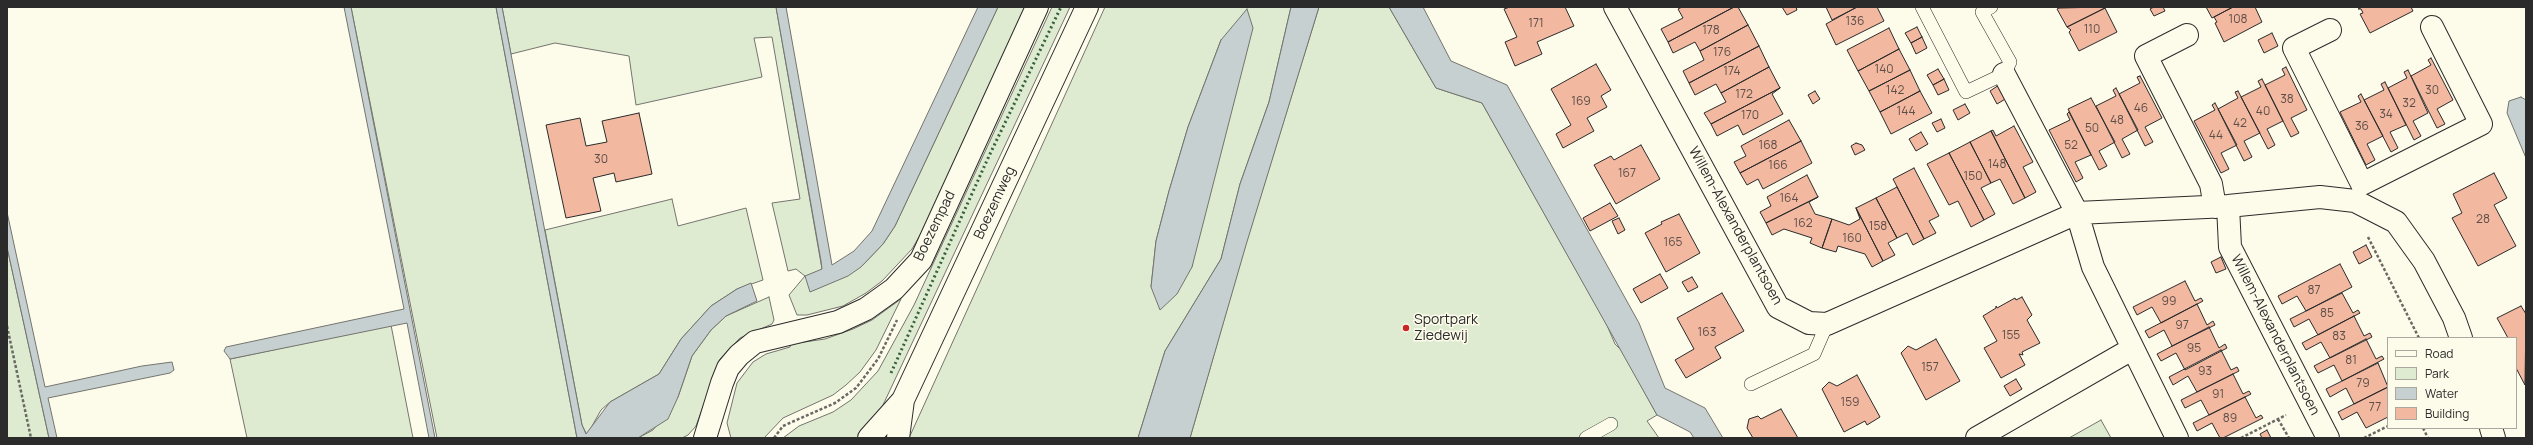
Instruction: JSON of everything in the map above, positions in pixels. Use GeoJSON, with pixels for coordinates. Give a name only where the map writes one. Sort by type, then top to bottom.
{"type":"FeatureCollection","features":[{"type":"Feature","properties":{"kind":"street","name":"Boezempad"},"geometry":{"type":"LineString","coordinates":[[705,438],[728,368],[739,355],[756,342],[838,322],[866,309],[894,289],[921,260],[1037,7]]}},
{"type":"Feature","properties":{"kind":"street","name":"Boezemweg"},"geometry":{"type":"LineString","coordinates":[[869,438],[903,400],[1087,7]]}},
{"type":"Feature","properties":{"kind":"street","name":"Willem-Alexanderplantsoen"},"geometry":{"type":"LineString","coordinates":[[1615,7],[1778,307],[1809,323],[1827,324],[2077,213],[2221,207],[2358,193],[2396,222],[2424,261],[2454,318],[2461,337]]}},
{"type":"Feature","properties":{"kind":"street"},"geometry":{"type":"LineString","coordinates":[[2330,30],[2294,48],[2358,193],[2482,124],[2432,27]]}},
{"type":"Feature","properties":{"kind":"street","name":"Willem-Alexanderplantsoen"},"geometry":{"type":"LineString","coordinates":[[2187,35],[2146,56],[2221,207],[2230,247],[2328,438]]}},
{"type":"Feature","properties":{"kind":"street"},"geometry":{"type":"LineString","coordinates":[[2004,74],[2077,213],[2093,267],[2177,438]]}},
{"type":"Feature","properties":{"kind":"street"},"geometry":{"type":"LineString","coordinates":[[1977,438],[2132,349]]}},
{"type":"Feature","properties":{"kind":"street","name":"Boezemweg"},"geometry":{"type":"LineString","coordinates":[[898,438],[903,400]]}},
{"type":"Feature","properties":{"kind":"lane"},"geometry":{"type":"LineString","coordinates":[[1922,7],[1966,92],[2004,74],[2010,62],[1982,12],[1991,7]]}},
{"type":"Feature","properties":{"kind":"lane"},"geometry":{"type":"LineString","coordinates":[[1751,384],[1814,354],[1827,324]]}},
{"type":"Feature","properties":{"kind":"lane"},"geometry":{"type":"LineString","coordinates":[[1586,438],[1611,424]]}},
{"type":"Feature","properties":{"kind":"path"},"geometry":{"type":"LineString","coordinates":[[2358,193],[2371,243],[2418,337]]}},
{"type":"Feature","properties":{"kind":"path"},"geometry":{"type":"LineString","coordinates":[[774,438],[783,426],[835,402],[856,388],[878,359],[900,314]]}},
{"type":"Feature","properties":{"kind":"path"},"geometry":{"type":"LineString","coordinates":[[7,326],[32,438]]}},
{"type":"Feature","properties":{"kind":"path"},"geometry":{"type":"LineString","coordinates":[[2241,438],[2309,402]]}},
{"type":"Feature","properties":{"kind":"path"},"geometry":{"type":"LineString","coordinates":[[2278,419],[2288,438]]}},
{"type":"Feature","properties":{"kind":"path"},"geometry":{"type":"LineString","coordinates":[[2364,438],[2387,426]]}},
{"type":"Feature","properties":{"kind":"path"},"geometry":{"type":"LineString","coordinates":[[2424,429],[2428,438]]}},
{"type":"Feature","properties":{"kind":"green space"},"geometry":{"type":"Polygon","coordinates":[[[351,7],[496,7],[577,438],[437,438],[351,7]]]}},
{"type":"Feature","properties":{"kind":"green space"},"geometry":{"type":"Polygon","coordinates":[[[502,7],[776,7],[822,269],[861,267],[883,244],[895,226],[998,7],[1027,7],[925,227],[912,249],[882,281],[866,293],[843,306],[807,315],[797,315],[789,295],[805,276],[796,269],[788,271],[772,203],[800,199],[772,37],[754,38],[762,77],[636,105],[629,56],[555,43],[511,54],[502,7]]]}},
{"type":"Feature","properties":{"kind":"green space"},"geometry":{"type":"Polygon","coordinates":[[[1052,7],[1070,7],[883,405],[862,438],[783,438],[799,426],[833,412],[851,400],[878,371],[914,305],[1052,7]]]}},
{"type":"Feature","properties":{"kind":"green space"},"geometry":{"type":"Polygon","coordinates":[[[1105,7],[1291,7],[1269,102],[1240,184],[1221,259],[1165,351],[1138,438],[909,438],[1105,7]],[[1221,40],[1188,127],[1169,191],[1156,241],[1151,287],[1192,267],[1221,40]]]}},
{"type":"Feature","properties":{"kind":"green space","name":"Sportpark Ziedewij"},"geometry":{"type":"Polygon","coordinates":[[[1319,7],[1389,7],[1436,88],[1482,103],[1606,323],[1615,344],[1622,351],[1657,415],[1647,421],[1659,438],[1190,438],[1246,243],[1319,7]]]}},
{"type":"Feature","properties":{"kind":"green space"},"geometry":{"type":"Polygon","coordinates":[[[672,199],[678,226],[746,208],[763,280],[737,289],[711,306],[681,339],[659,374],[610,402],[601,410],[587,435],[582,425],[545,230],[672,199]]]}},
{"type":"Feature","properties":{"kind":"green space"},"geometry":{"type":"Polygon","coordinates":[[[7,247],[49,438],[7,438],[7,247]]]}},
{"type":"Feature","properties":{"kind":"green space"},"geometry":{"type":"Polygon","coordinates":[[[769,297],[774,320],[772,324],[740,338],[720,359],[696,426],[688,435],[682,438],[638,438],[653,430],[678,397],[692,356],[711,330],[726,316],[769,297]]]}},
{"type":"Feature","properties":{"kind":"green space"},"geometry":{"type":"Polygon","coordinates":[[[901,299],[876,350],[860,372],[846,385],[833,395],[783,418],[764,438],[731,438],[727,423],[737,383],[753,362],[766,354],[790,347],[791,344],[825,339],[853,329],[872,320],[901,299]]]}},
{"type":"Feature","properties":{"kind":"green space"},"geometry":{"type":"Polygon","coordinates":[[[391,325],[413,438],[247,438],[230,359],[391,325]]]}},
{"type":"Feature","properties":{"kind":"green space"},"geometry":{"type":"Polygon","coordinates":[[[2101,420],[2111,438],[2069,438],[2101,420]]]}},
{"type":"Feature","properties":{"kind":"water"},"geometry":{"type":"Polygon","coordinates":[[[344,7],[351,7],[435,438],[429,438],[407,323],[230,359],[224,351],[226,347],[404,309],[344,7]]]}},
{"type":"Feature","properties":{"kind":"water"},"geometry":{"type":"Polygon","coordinates":[[[496,7],[502,7],[582,425],[586,434],[610,402],[659,374],[681,339],[711,306],[737,289],[751,283],[757,301],[726,316],[711,330],[692,356],[678,397],[668,419],[638,438],[577,438],[496,7]]]}},
{"type":"Feature","properties":{"kind":"water"},"geometry":{"type":"Polygon","coordinates":[[[776,7],[786,7],[832,265],[854,251],[872,231],[978,7],[998,7],[895,226],[883,244],[861,267],[848,276],[810,292],[805,276],[822,269],[776,7]]]}},
{"type":"Feature","properties":{"kind":"water"},"geometry":{"type":"Polygon","coordinates":[[[1291,7],[1319,7],[1246,245],[1190,438],[1138,438],[1165,351],[1221,259],[1240,184],[1269,102],[1291,7]]]}},
{"type":"Feature","properties":{"kind":"water"},"geometry":{"type":"Polygon","coordinates":[[[1389,7],[1423,7],[1451,61],[1507,85],[1639,323],[1665,388],[1705,408],[1723,438],[1694,438],[1690,432],[1657,415],[1482,103],[1436,88],[1389,7]]]}},
{"type":"Feature","properties":{"kind":"water"},"geometry":{"type":"Polygon","coordinates":[[[1247,9],[1253,28],[1192,267],[1177,294],[1160,310],[1151,287],[1156,241],[1169,191],[1188,127],[1221,40],[1247,9]]]}},
{"type":"Feature","properties":{"kind":"water"},"geometry":{"type":"Polygon","coordinates":[[[2521,97],[2526,100],[2526,158],[2507,113],[2509,101],[2521,97]]]}},
{"type":"Feature","properties":{"kind":"water"},"geometry":{"type":"Polygon","coordinates":[[[7,212],[45,387],[142,366],[172,362],[174,370],[170,373],[48,398],[57,438],[49,438],[7,247],[7,212]]]}},
{"type":"Feature","properties":{"kind":"building"},"geometry":{"type":"Polygon","coordinates":[[[1510,7],[1565,7],[1574,26],[1537,42],[1542,54],[1515,66],[1505,42],[1517,37],[1504,9],[1510,7]]]}},
{"type":"Feature","properties":{"kind":"building"},"geometry":{"type":"Polygon","coordinates":[[[1682,7],[1734,7],[1668,42],[1661,29],[1683,18],[1678,9],[1682,7]]]}},
{"type":"Feature","properties":{"kind":"building"},"geometry":{"type":"Polygon","coordinates":[[[1734,7],[1738,7],[1748,25],[1700,51],[1695,42],[1673,53],[1668,42],[1734,7]]]}},
{"type":"Feature","properties":{"kind":"building"},"geometry":{"type":"Polygon","coordinates":[[[1782,7],[1796,7],[1797,10],[1787,15],[1782,7]]]}},
{"type":"Feature","properties":{"kind":"building"},"geometry":{"type":"Polygon","coordinates":[[[1826,7],[1857,7],[1832,20],[1826,7]]]}},
{"type":"Feature","properties":{"kind":"building"},"geometry":{"type":"Polygon","coordinates":[[[1857,7],[1877,7],[1884,21],[1836,45],[1826,24],[1857,7]]]}},
{"type":"Feature","properties":{"kind":"building"},"geometry":{"type":"Polygon","coordinates":[[[2154,7],[2163,7],[2165,11],[2154,16],[2150,9],[2154,7]]]}},
{"type":"Feature","properties":{"kind":"building"},"geometry":{"type":"Polygon","coordinates":[[[2206,7],[2233,7],[2212,18],[2206,7]]]}},
{"type":"Feature","properties":{"kind":"building"},"geometry":{"type":"Polygon","coordinates":[[[2233,7],[2255,7],[2262,22],[2224,42],[2215,23],[2217,22],[2214,17],[2233,7]]]}},
{"type":"Feature","properties":{"kind":"building"},"geometry":{"type":"Polygon","coordinates":[[[2362,7],[2411,7],[2413,11],[2370,33],[2360,14],[2363,13],[2361,9],[2358,9],[2362,7]]]}},
{"type":"Feature","properties":{"kind":"building"},"geometry":{"type":"Polygon","coordinates":[[[2105,8],[2067,27],[2057,9],[2105,8]]]}},
{"type":"Feature","properties":{"kind":"building"},"geometry":{"type":"Polygon","coordinates":[[[2105,8],[2117,32],[2079,51],[2069,32],[2071,30],[2067,27],[2105,8]]]}},
{"type":"Feature","properties":{"kind":"building"},"geometry":{"type":"Polygon","coordinates":[[[1748,25],[1759,46],[1689,83],[1683,71],[1704,60],[1700,51],[1748,25]]]}},
{"type":"Feature","properties":{"kind":"building"},"geometry":{"type":"Polygon","coordinates":[[[1917,27],[1922,37],[1911,43],[1905,33],[1917,27]]]}},
{"type":"Feature","properties":{"kind":"building"},"geometry":{"type":"Polygon","coordinates":[[[1889,28],[1899,49],[1858,71],[1847,50],[1889,28]]]}},
{"type":"Feature","properties":{"kind":"building"},"geometry":{"type":"Polygon","coordinates":[[[2272,33],[2278,46],[2264,53],[2258,40],[2272,33]]]}},
{"type":"Feature","properties":{"kind":"building"},"geometry":{"type":"Polygon","coordinates":[[[1922,37],[1927,48],[1916,54],[1911,43],[1922,37]]]}},
{"type":"Feature","properties":{"kind":"building"},"geometry":{"type":"Polygon","coordinates":[[[1759,46],[1769,67],[1721,93],[1716,84],[1695,95],[1689,83],[1759,46]]]}},
{"type":"Feature","properties":{"kind":"building"},"geometry":{"type":"Polygon","coordinates":[[[1899,49],[1910,70],[1869,91],[1858,71],[1899,49]]]}},
{"type":"Feature","properties":{"kind":"building"},"geometry":{"type":"Polygon","coordinates":[[[2431,58],[2453,100],[2437,109],[2445,124],[2437,128],[2411,76],[2431,65],[2428,60],[2431,58]]]}},
{"type":"Feature","properties":{"kind":"building"},"geometry":{"type":"Polygon","coordinates":[[[1596,64],[1611,90],[1601,96],[1607,107],[1587,118],[1594,131],[1563,148],[1556,134],[1571,125],[1551,89],[1596,64]]]}},
{"type":"Feature","properties":{"kind":"building"},"geometry":{"type":"Polygon","coordinates":[[[1769,67],[1780,88],[1711,124],[1704,113],[1726,102],[1721,93],[1769,67]]]}},
{"type":"Feature","properties":{"kind":"building"},"geometry":{"type":"Polygon","coordinates":[[[2286,67],[2307,110],[2291,118],[2299,133],[2291,137],[2265,85],[2285,75],[2282,69],[2286,67]]]}},
{"type":"Feature","properties":{"kind":"building"},"geometry":{"type":"Polygon","coordinates":[[[1938,69],[1944,79],[1933,85],[1927,75],[1938,69]]]}},
{"type":"Feature","properties":{"kind":"building"},"geometry":{"type":"Polygon","coordinates":[[[1910,70],[1920,91],[1880,112],[1869,91],[1910,70]]]}},
{"type":"Feature","properties":{"kind":"building"},"geometry":{"type":"Polygon","coordinates":[[[2408,70],[2428,113],[2413,121],[2421,136],[2414,140],[2388,88],[2407,78],[2404,72],[2408,70]]]}},
{"type":"Feature","properties":{"kind":"building"},"geometry":{"type":"Polygon","coordinates":[[[2140,76],[2162,118],[2145,127],[2153,142],[2145,146],[2119,94],[2140,83],[2137,77],[2140,76]]]}},
{"type":"Feature","properties":{"kind":"building"},"geometry":{"type":"Polygon","coordinates":[[[1944,79],[1949,90],[1938,95],[1933,85],[1944,79]]]}},
{"type":"Feature","properties":{"kind":"building"},"geometry":{"type":"Polygon","coordinates":[[[2262,79],[2283,121],[2267,129],[2275,145],[2268,149],[2241,97],[2261,87],[2258,81],[2262,79]]]}},
{"type":"Feature","properties":{"kind":"building"},"geometry":{"type":"Polygon","coordinates":[[[2385,82],[2406,125],[2390,132],[2398,148],[2391,152],[2364,100],[2384,90],[2381,84],[2385,82]]]}},
{"type":"Feature","properties":{"kind":"building"},"geometry":{"type":"Polygon","coordinates":[[[1999,85],[2007,98],[1997,104],[1990,91],[1999,85]]]}},
{"type":"Feature","properties":{"kind":"building"},"geometry":{"type":"Polygon","coordinates":[[[1780,88],[1772,94],[1783,114],[1743,135],[1738,125],[1717,136],[1711,124],[1780,88]]]}},
{"type":"Feature","properties":{"kind":"building"},"geometry":{"type":"Polygon","coordinates":[[[2116,88],[2138,130],[2122,139],[2130,154],[2122,158],[2096,106],[2116,96],[2113,90],[2116,88]]]}},
{"type":"Feature","properties":{"kind":"building"},"geometry":{"type":"Polygon","coordinates":[[[1815,91],[1820,99],[1813,104],[1808,95],[1815,91]]]}},
{"type":"Feature","properties":{"kind":"building"},"geometry":{"type":"Polygon","coordinates":[[[1920,91],[1932,113],[1891,134],[1880,112],[1920,91]]]}},
{"type":"Feature","properties":{"kind":"building"},"geometry":{"type":"Polygon","coordinates":[[[2238,91],[2260,133],[2244,141],[2252,157],[2244,161],[2218,109],[2238,98],[2235,92],[2238,91]]]}},
{"type":"Feature","properties":{"kind":"building"},"geometry":{"type":"Polygon","coordinates":[[[2361,94],[2383,136],[2367,144],[2375,160],[2366,165],[2340,112],[2361,102],[2358,96],[2361,94]]]}},
{"type":"Feature","properties":{"kind":"building"},"geometry":{"type":"Polygon","coordinates":[[[2091,98],[2115,142],[2099,151],[2107,166],[2099,170],[2068,109],[2091,98]]]}},
{"type":"Feature","properties":{"kind":"building"},"geometry":{"type":"Polygon","coordinates":[[[2215,103],[2237,145],[2221,153],[2229,169],[2221,173],[2194,121],[2215,110],[2212,105],[2215,103]]]}},
{"type":"Feature","properties":{"kind":"building"},"geometry":{"type":"Polygon","coordinates":[[[1965,104],[1970,113],[1958,120],[1953,110],[1965,104]]]}},
{"type":"Feature","properties":{"kind":"building"},"geometry":{"type":"Polygon","coordinates":[[[2069,112],[2091,155],[2075,162],[2083,178],[2076,182],[2049,130],[2070,120],[2067,114],[2069,112]]]}},
{"type":"Feature","properties":{"kind":"building"},"geometry":{"type":"Polygon","coordinates":[[[639,113],[652,174],[616,182],[614,173],[593,178],[601,211],[566,218],[546,125],[580,118],[586,146],[607,142],[602,121],[639,113]]]}},
{"type":"Feature","properties":{"kind":"building"},"geometry":{"type":"Polygon","coordinates":[[[1941,119],[1945,128],[1937,132],[1932,123],[1941,119]]]}},
{"type":"Feature","properties":{"kind":"building"},"geometry":{"type":"Polygon","coordinates":[[[1789,120],[1801,141],[1740,173],[1734,162],[1746,156],[1741,146],[1789,120]]]}},
{"type":"Feature","properties":{"kind":"building"},"geometry":{"type":"Polygon","coordinates":[[[2014,126],[2033,162],[2023,167],[2036,192],[2025,198],[1991,131],[1993,130],[1996,136],[2014,126]]]}},
{"type":"Feature","properties":{"kind":"building"},"geometry":{"type":"Polygon","coordinates":[[[1991,131],[2025,198],[2013,204],[2000,179],[1991,183],[1970,142],[1991,131]]]}},
{"type":"Feature","properties":{"kind":"building"},"geometry":{"type":"Polygon","coordinates":[[[1921,132],[1928,144],[1916,151],[1909,139],[1921,132]]]}},
{"type":"Feature","properties":{"kind":"building"},"geometry":{"type":"Polygon","coordinates":[[[1801,141],[1812,163],[1763,189],[1758,179],[1747,185],[1740,173],[1801,141]]]}},
{"type":"Feature","properties":{"kind":"building"},"geometry":{"type":"Polygon","coordinates":[[[1970,142],[1991,183],[1981,188],[1995,214],[1984,220],[1949,153],[1970,142]]]}},
{"type":"Feature","properties":{"kind":"building"},"geometry":{"type":"Polygon","coordinates":[[[1856,143],[1862,145],[1865,150],[1855,155],[1851,146],[1856,143]]]}},
{"type":"Feature","properties":{"kind":"building"},"geometry":{"type":"Polygon","coordinates":[[[1641,145],[1660,179],[1616,204],[1594,165],[1611,156],[1614,160],[1641,145]]]}},
{"type":"Feature","properties":{"kind":"building"},"geometry":{"type":"Polygon","coordinates":[[[1949,153],[1984,220],[1971,227],[1958,201],[1949,205],[1927,164],[1949,153]]]}},
{"type":"Feature","properties":{"kind":"building"},"geometry":{"type":"Polygon","coordinates":[[[1914,168],[1939,216],[1929,221],[1936,233],[1924,239],[1893,179],[1914,168]]]}},
{"type":"Feature","properties":{"kind":"building"},"geometry":{"type":"Polygon","coordinates":[[[2494,173],[2507,198],[2494,205],[2516,246],[2478,266],[2452,218],[2462,213],[2453,194],[2494,173]]]}},
{"type":"Feature","properties":{"kind":"building"},"geometry":{"type":"Polygon","coordinates":[[[1807,175],[1818,197],[1766,223],[1760,212],[1771,206],[1767,197],[1807,175]]]}},
{"type":"Feature","properties":{"kind":"building"},"geometry":{"type":"Polygon","coordinates":[[[1897,187],[1924,239],[1913,245],[1907,233],[1897,238],[1876,198],[1897,187]]]}},
{"type":"Feature","properties":{"kind":"building"},"geometry":{"type":"Polygon","coordinates":[[[1818,197],[1809,202],[1815,214],[1832,219],[1822,248],[1810,243],[1812,238],[1784,229],[1772,235],[1766,223],[1818,197]]]}},
{"type":"Feature","properties":{"kind":"building"},"geometry":{"type":"Polygon","coordinates":[[[1876,198],[1897,238],[1888,243],[1895,255],[1883,261],[1856,208],[1876,198]]]}},
{"type":"Feature","properties":{"kind":"building"},"geometry":{"type":"Polygon","coordinates":[[[1610,203],[1618,216],[1590,231],[1583,218],[1610,203]]]}},
{"type":"Feature","properties":{"kind":"building"},"geometry":{"type":"Polygon","coordinates":[[[1856,208],[1883,261],[1872,267],[1865,254],[1838,246],[1836,252],[1822,248],[1832,219],[1849,225],[1860,219],[1856,208]]]}},
{"type":"Feature","properties":{"kind":"building"},"geometry":{"type":"Polygon","coordinates":[[[1679,214],[1700,253],[1666,272],[1645,233],[1662,224],[1661,222],[1679,214]]]}},
{"type":"Feature","properties":{"kind":"building"},"geometry":{"type":"Polygon","coordinates":[[[1619,218],[1625,230],[1618,234],[1612,221],[1619,218]]]}},
{"type":"Feature","properties":{"kind":"building"},"geometry":{"type":"Polygon","coordinates":[[[2366,245],[2372,257],[2359,264],[2353,252],[2366,245]]]}},
{"type":"Feature","properties":{"kind":"building"},"geometry":{"type":"Polygon","coordinates":[[[2221,257],[2226,269],[2216,273],[2211,262],[2221,257]]]}},
{"type":"Feature","properties":{"kind":"building"},"geometry":{"type":"Polygon","coordinates":[[[2340,264],[2352,287],[2306,311],[2297,296],[2282,304],[2278,296],[2340,264]]]}},
{"type":"Feature","properties":{"kind":"building"},"geometry":{"type":"Polygon","coordinates":[[[1660,274],[1668,288],[1641,303],[1633,289],[1660,274]]]}},
{"type":"Feature","properties":{"kind":"building"},"geometry":{"type":"Polygon","coordinates":[[[1692,277],[1698,287],[1688,292],[1682,282],[1692,277]]]}},
{"type":"Feature","properties":{"kind":"building"},"geometry":{"type":"Polygon","coordinates":[[[2185,281],[2195,301],[2201,298],[2203,301],[2161,323],[2152,307],[2137,315],[2133,307],[2185,281]]]}},
{"type":"Feature","properties":{"kind":"building"},"geometry":{"type":"Polygon","coordinates":[[[1722,293],[1744,331],[1715,347],[1721,358],[1686,378],[1675,360],[1694,349],[1677,318],[1722,293]]]}},
{"type":"Feature","properties":{"kind":"building"},"geometry":{"type":"Polygon","coordinates":[[[2342,293],[2353,313],[2358,310],[2360,313],[2318,335],[2309,319],[2294,327],[2290,319],[2342,293]]]}},
{"type":"Feature","properties":{"kind":"building"},"geometry":{"type":"Polygon","coordinates":[[[2022,297],[2032,315],[2027,320],[2040,343],[2022,352],[2023,355],[2019,354],[2025,365],[2001,378],[1984,348],[1997,341],[1983,316],[1996,308],[1996,306],[1997,308],[2015,298],[2016,300],[2022,297]]]}},
{"type":"Feature","properties":{"kind":"building"},"geometry":{"type":"Polygon","coordinates":[[[2197,304],[2207,325],[2213,321],[2215,325],[2172,346],[2164,330],[2149,338],[2145,331],[2197,304]]]}},
{"type":"Feature","properties":{"kind":"building"},"geometry":{"type":"Polygon","coordinates":[[[2521,306],[2526,314],[2525,385],[2517,370],[2517,337],[2507,337],[2497,318],[2521,306]]]}},
{"type":"Feature","properties":{"kind":"building"},"geometry":{"type":"Polygon","coordinates":[[[2354,316],[2364,336],[2370,333],[2372,337],[2330,358],[2321,342],[2306,350],[2302,343],[2354,316]]]}},
{"type":"Feature","properties":{"kind":"building"},"geometry":{"type":"Polygon","coordinates":[[[2209,327],[2219,348],[2225,344],[2227,348],[2185,370],[2176,353],[2161,361],[2157,354],[2209,327]]]}},
{"type":"Feature","properties":{"kind":"building"},"geometry":{"type":"Polygon","coordinates":[[[1936,339],[1960,381],[1926,400],[1901,353],[1908,346],[1916,350],[1936,339]]]}},
{"type":"Feature","properties":{"kind":"building"},"geometry":{"type":"Polygon","coordinates":[[[2366,339],[2376,359],[2382,356],[2384,359],[2342,381],[2334,365],[2318,373],[2314,366],[2366,339]]]}},
{"type":"Feature","properties":{"kind":"building"},"geometry":{"type":"Polygon","coordinates":[[[2221,350],[2231,370],[2237,367],[2239,371],[2197,392],[2188,376],[2173,385],[2169,377],[2221,350]]]}},
{"type":"Feature","properties":{"kind":"building"},"geometry":{"type":"Polygon","coordinates":[[[2378,363],[2387,385],[2387,388],[2354,404],[2346,388],[2330,397],[2326,389],[2378,363]]]}},
{"type":"Feature","properties":{"kind":"building"},"geometry":{"type":"Polygon","coordinates":[[[2233,374],[2243,394],[2249,391],[2251,394],[2209,415],[2201,400],[2185,408],[2181,400],[2233,374]]]}},
{"type":"Feature","properties":{"kind":"building"},"geometry":{"type":"Polygon","coordinates":[[[1857,375],[1880,417],[1867,425],[1865,421],[1844,432],[1822,389],[1829,382],[1837,386],[1857,375]]]}},
{"type":"Feature","properties":{"kind":"building"},"geometry":{"type":"Polygon","coordinates":[[[2016,379],[2022,389],[2010,396],[2004,386],[2016,379]]]}},
{"type":"Feature","properties":{"kind":"building"},"geometry":{"type":"Polygon","coordinates":[[[2387,388],[2387,418],[2366,428],[2357,412],[2342,420],[2338,412],[2387,388]]]}},
{"type":"Feature","properties":{"kind":"building"},"geometry":{"type":"Polygon","coordinates":[[[2245,397],[2256,418],[2261,415],[2263,418],[2223,438],[2220,438],[2212,423],[2197,431],[2193,423],[2245,397]]]}},
{"type":"Feature","properties":{"kind":"building"},"geometry":{"type":"Polygon","coordinates":[[[1781,409],[1798,438],[1753,438],[1747,428],[1749,419],[1758,416],[1761,419],[1781,409]]]}},
{"type":"Feature","properties":{"kind":"building"},"geometry":{"type":"Polygon","coordinates":[[[2267,430],[2271,438],[2262,438],[2260,434],[2267,430]]]}},
{"type":"Feature","properties":{"kind":"hedge"},"geometry":{"type":"LineString","coordinates":[[891,373],[989,156],[1061,7]]}},
{"type":"Feature","properties":{"kind":"place","name":"Sportpark Ziedewij"},"geometry":{"type":"Point","coordinates":[1406,328]}}]}
